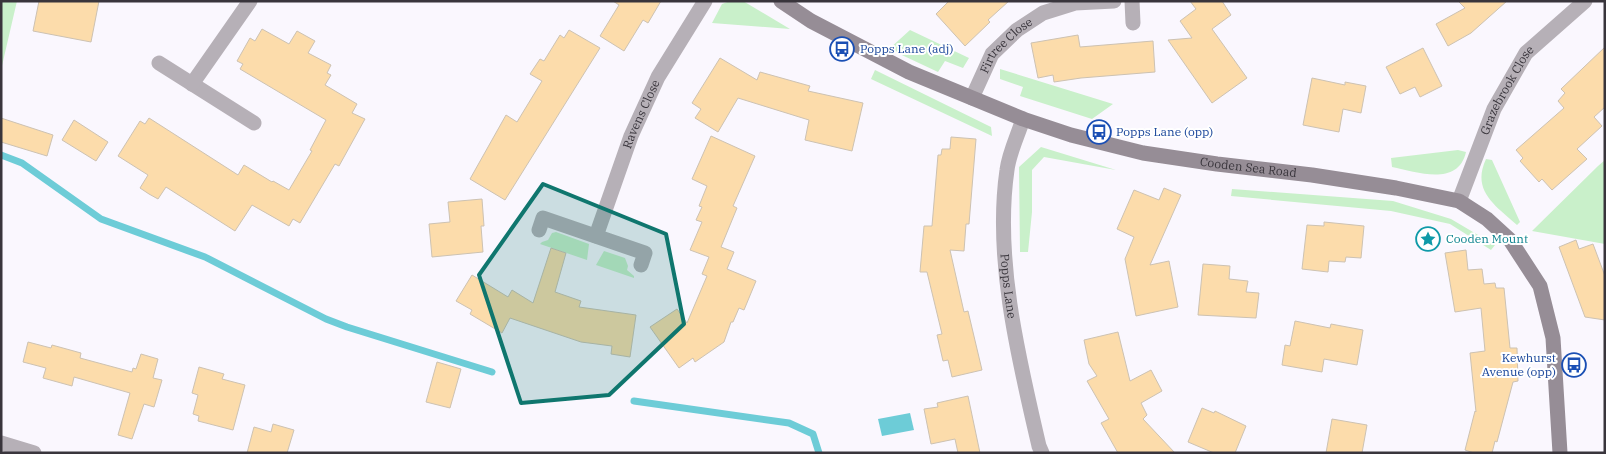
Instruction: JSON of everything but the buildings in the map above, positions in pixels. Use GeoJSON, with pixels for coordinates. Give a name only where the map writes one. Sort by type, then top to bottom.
{"type":"FeatureCollection","features":[{"type":"Feature","properties":{"kind":"main road","name":"Cooden Sea Road"},"geometry":{"type":"LineString","coordinates":[[781,1],[811,21],[909,72],[1023,119],[1072,135],[1143,153],[1331,178],[1459,200],[1487,219],[1510,240],[1540,286],[1553,338],[1560,453]]}},
{"type":"Feature","properties":{"kind":"street"},"geometry":{"type":"LineString","coordinates":[[192,84],[250,1]]}},
{"type":"Feature","properties":{"kind":"street","name":"Ravens Close"},"geometry":{"type":"LineString","coordinates":[[596,236],[631,136],[658,77],[705,1]]}},
{"type":"Feature","properties":{"kind":"street","name":"Firtree Close"},"geometry":{"type":"LineString","coordinates":[[972,98],[992,54],[1017,30],[1043,13],[1075,3],[1114,1]]}},
{"type":"Feature","properties":{"kind":"street"},"geometry":{"type":"LineString","coordinates":[[1132,1],[1133,23]]}},
{"type":"Feature","properties":{"kind":"street","name":"Grazebrook Close"},"geometry":{"type":"LineString","coordinates":[[1459,200],[1494,109],[1526,53],[1585,1]]}},
{"type":"Feature","properties":{"kind":"street"},"geometry":{"type":"LineString","coordinates":[[159,63],[254,123]]}},
{"type":"Feature","properties":{"kind":"street","name":"Popps Lane"},"geometry":{"type":"LineString","coordinates":[[1023,119],[1007,169],[1003,228],[1009,304],[1024,383],[1042,453]]}},
{"type":"Feature","properties":{"kind":"street"},"geometry":{"type":"LineString","coordinates":[[538,230],[542,218],[645,253],[641,264]]}},
{"type":"Feature","properties":{"kind":"street"},"geometry":{"type":"LineString","coordinates":[[1,443],[34,453]]}},
{"type":"Feature","properties":{"kind":"highlighted area"},"geometry":{"type":"Polygon","coordinates":[[[543,184],[666,234],[684,324],[609,395],[521,403],[479,275],[543,184]]]}},
{"type":"Feature","properties":{"kind":"green space"},"geometry":{"type":"Polygon","coordinates":[[[1,1],[17,1],[1,70],[1,1]]]}},
{"type":"Feature","properties":{"kind":"green space"},"geometry":{"type":"Polygon","coordinates":[[[730,1],[743,1],[790,29],[712,23],[722,4],[730,1]]]}},
{"type":"Feature","properties":{"kind":"green space"},"geometry":{"type":"Polygon","coordinates":[[[910,30],[969,58],[963,68],[945,61],[938,72],[889,49],[910,30]]]}},
{"type":"Feature","properties":{"kind":"green space"},"geometry":{"type":"Polygon","coordinates":[[[1000,69],[1113,104],[1092,119],[1020,96],[1023,87],[1000,79],[1000,69]]]}},
{"type":"Feature","properties":{"kind":"green space"},"geometry":{"type":"Polygon","coordinates":[[[875,70],[991,127],[992,136],[871,79],[875,70]]]}},
{"type":"Feature","properties":{"kind":"green space"},"geometry":{"type":"Polygon","coordinates":[[[1041,147],[1116,170],[1044,157],[1032,170],[1032,212],[1028,252],[1020,252],[1019,167],[1041,147]]]}},
{"type":"Feature","properties":{"kind":"green space"},"geometry":{"type":"Polygon","coordinates":[[[1458,150],[1466,152],[1462,163],[1455,170],[1446,173],[1424,174],[1392,167],[1391,158],[1458,150]]]}},
{"type":"Feature","properties":{"kind":"green space"},"geometry":{"type":"Polygon","coordinates":[[[1486,159],[1492,160],[1520,222],[1517,225],[1494,204],[1484,189],[1482,170],[1486,159]]]}},
{"type":"Feature","properties":{"kind":"green space"},"geometry":{"type":"Polygon","coordinates":[[[1605,160],[1605,244],[1532,231],[1598,166],[1605,160]]]}},
{"type":"Feature","properties":{"kind":"green space"},"geometry":{"type":"Polygon","coordinates":[[[1232,189],[1393,201],[1451,219],[1495,245],[1491,250],[1450,224],[1391,211],[1231,196],[1232,189]]]}},
{"type":"Feature","properties":{"kind":"green space"},"geometry":{"type":"Polygon","coordinates":[[[556,232],[589,244],[587,260],[540,244],[548,240],[552,233],[556,232]]]}},
{"type":"Feature","properties":{"kind":"green space"},"geometry":{"type":"Polygon","coordinates":[[[604,251],[625,258],[628,266],[627,270],[634,278],[596,265],[604,251]]]}},
{"type":"Feature","properties":{"kind":"water"},"geometry":{"type":"Polygon","coordinates":[[[910,413],[914,430],[882,436],[878,419],[910,413]]]}},
{"type":"Feature","properties":{"kind":"waterway"},"geometry":{"type":"LineString","coordinates":[[1,155],[22,163],[101,219],[205,257],[326,319],[492,372]]}},
{"type":"Feature","properties":{"kind":"waterway"},"geometry":{"type":"LineString","coordinates":[[634,401],[789,423],[813,434],[819,453]]}},
{"type":"Feature","properties":{"kind":"place","name":"Popps Lane (adj)"},"geometry":{"type":"Point","coordinates":[842,49]}},
{"type":"Feature","properties":{"kind":"place","name":"Popps Lane (opp)"},"geometry":{"type":"Point","coordinates":[1099,132]}},
{"type":"Feature","properties":{"kind":"place","name":"Cooden Mount"},"geometry":{"type":"Point","coordinates":[1428,239]}},
{"type":"Feature","properties":{"kind":"place","name":"Kewhurst Avenue (opp)"},"geometry":{"type":"Point","coordinates":[1574,365]}}]}
